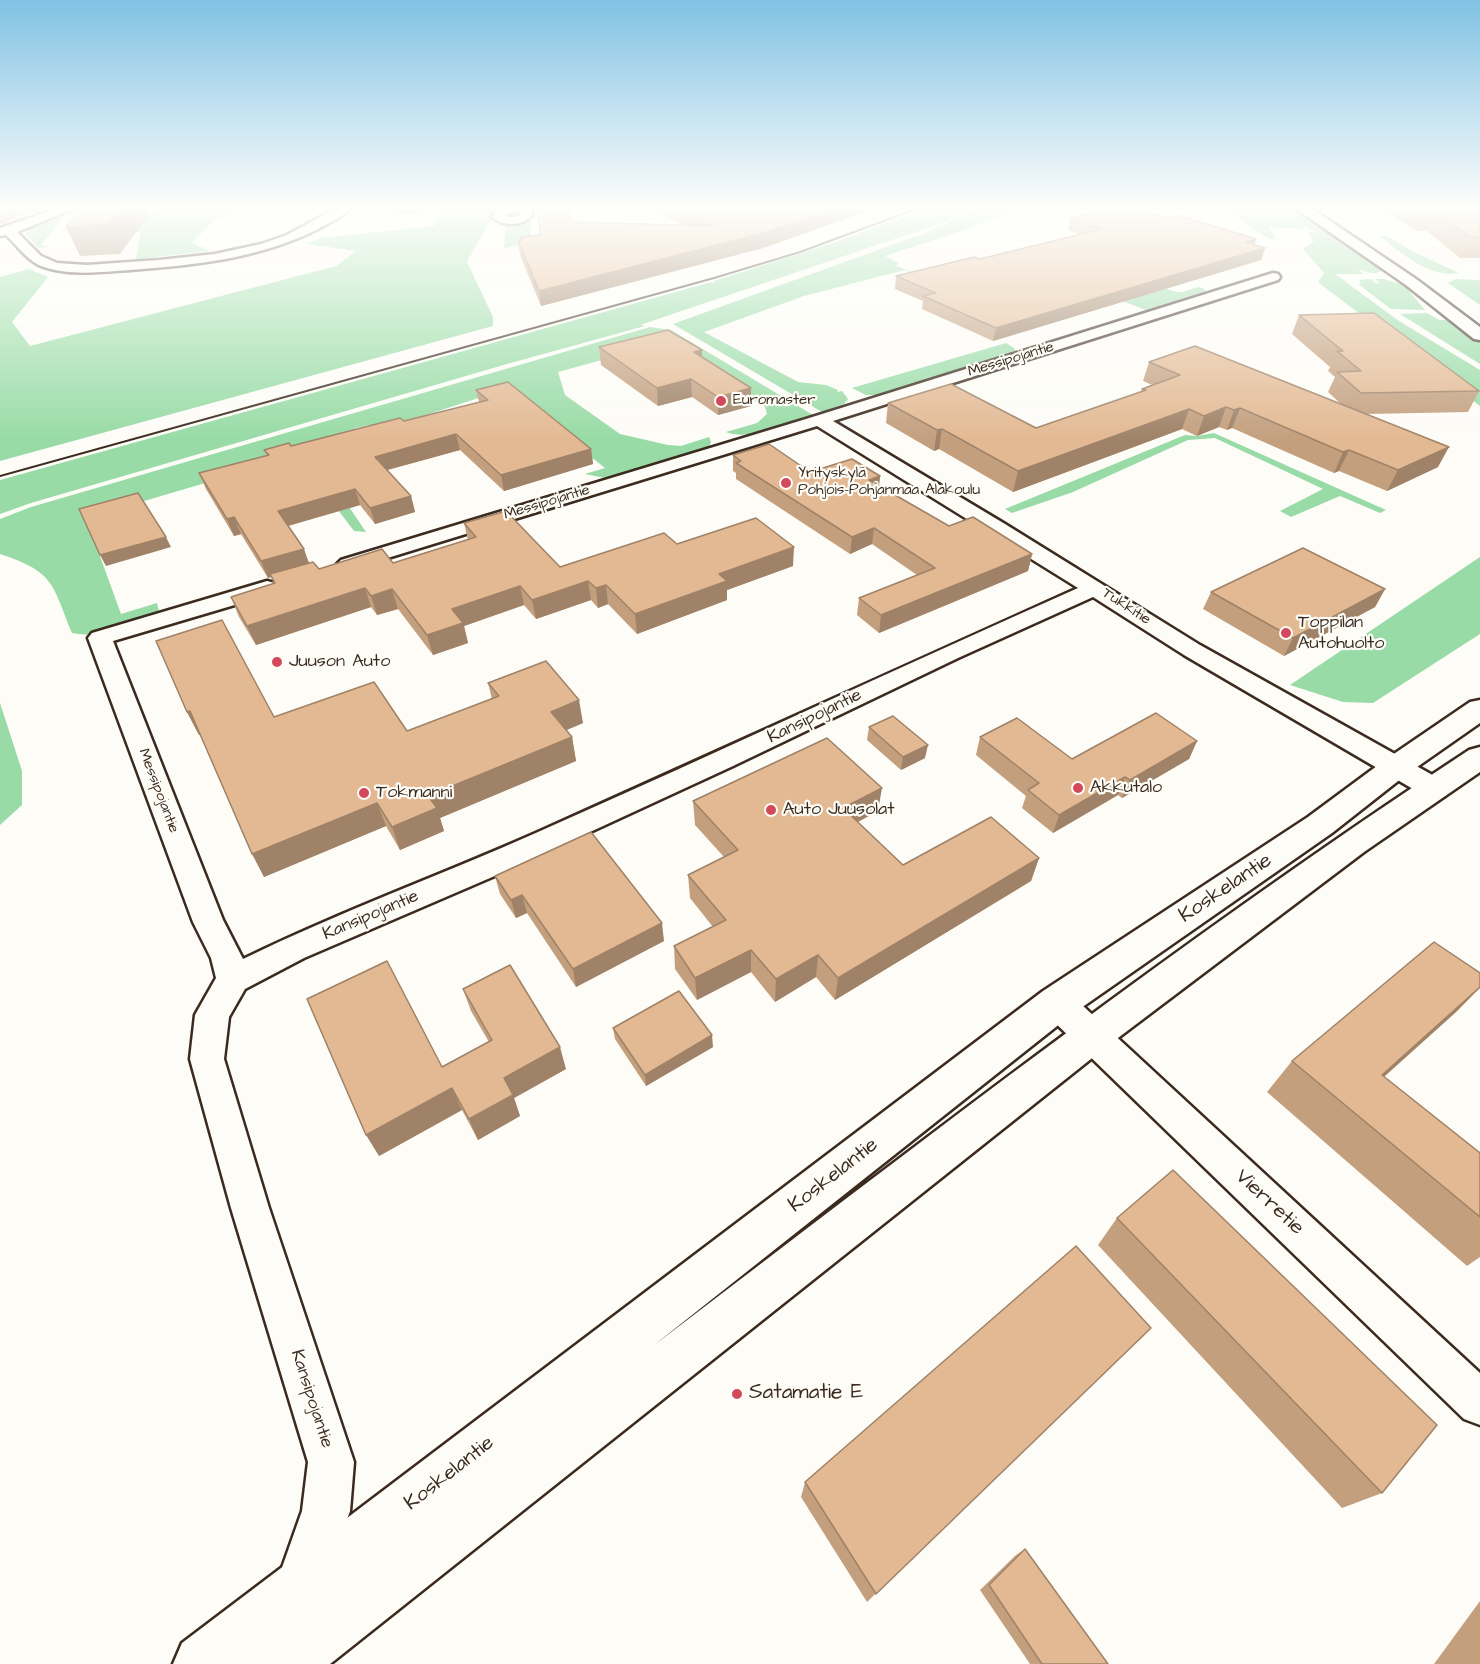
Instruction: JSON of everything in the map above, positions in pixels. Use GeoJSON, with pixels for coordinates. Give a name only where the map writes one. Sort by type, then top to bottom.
{"type":"FeatureCollection","features":[{"type":"Feature","properties":{"kind":"main road"},"geometry":{"type":"LineString","coordinates":[[1428,286],[1480,335]]}},
{"type":"Feature","properties":{"kind":"main road","name":"Koskelantie"},"geometry":{"type":"LineString","coordinates":[[204,1663],[1058,1003],[1320,825],[1396,767],[1480,709]]}},
{"type":"Feature","properties":{"kind":"main road","name":"Koskelantie"},"geometry":{"type":"LineString","coordinates":[[282,1664],[1092,1035],[1352,843],[1480,757]]}},
{"type":"Feature","properties":{"kind":"street","name":"Messipojantie"},"geometry":{"type":"LineString","coordinates":[[327,570],[820,421],[1246,286]]}},
{"type":"Feature","properties":{"kind":"street","name":"Tukkitie"},"geometry":{"type":"LineString","coordinates":[[820,421],[1095,588],[1192,650],[1434,789]]}},
{"type":"Feature","properties":{"kind":"street","name":"Messipojantie"},"geometry":{"type":"LineString","coordinates":[[233,979],[227,957],[208,922],[100,638],[284,583]]}},
{"type":"Feature","properties":{"kind":"street","name":"Kansipojantie"},"geometry":{"type":"LineString","coordinates":[[298,1592],[326,1511],[331,1462],[250,1208],[207,1059],[212,1015],[233,979],[293,948],[487,867],[1095,588]]}},
{"type":"Feature","properties":{"kind":"street","name":"Vierretie"},"geometry":{"type":"LineString","coordinates":[[1058,1003],[1480,1403]]}},
{"type":"Feature","properties":{"kind":"green space"},"geometry":{"type":"Polygon","coordinates":[[[0,286],[41,286],[12,322],[30,346],[261,286],[478,286],[493,317],[493,326],[0,461],[0,286]]]}},
{"type":"Feature","properties":{"kind":"green space"},"geometry":{"type":"Polygon","coordinates":[[[698,286],[757,286],[640,325],[645,326],[507,364],[0,514],[0,480],[698,286]]]}},
{"type":"Feature","properties":{"kind":"green space"},"geometry":{"type":"Polygon","coordinates":[[[779,286],[844,286],[804,296],[704,332],[798,382],[826,385],[838,390],[837,392],[842,391],[848,399],[844,404],[822,412],[673,324],[779,286]]]}},
{"type":"Feature","properties":{"kind":"green space"},"geometry":{"type":"Polygon","coordinates":[[[1112,286],[1159,286],[1176,292],[1184,292],[1197,287],[1206,291],[1146,310],[1096,291],[1112,286]]]}},
{"type":"Feature","properties":{"kind":"green space"},"geometry":{"type":"Polygon","coordinates":[[[1323,286],[1351,286],[1399,321],[1480,370],[1480,406],[1323,286]]]}},
{"type":"Feature","properties":{"kind":"green space"},"geometry":{"type":"Polygon","coordinates":[[[1360,286],[1405,286],[1425,310],[1391,309],[1360,286]]]}},
{"type":"Feature","properties":{"kind":"green space"},"geometry":{"type":"Polygon","coordinates":[[[1452,286],[1480,286],[1480,305],[1452,286]]]}},
{"type":"Feature","properties":{"kind":"green space"},"geometry":{"type":"Polygon","coordinates":[[[1427,313],[1439,320],[1446,320],[1480,342],[1480,364],[1400,314],[1427,313]]]}},
{"type":"Feature","properties":{"kind":"green space"},"geometry":{"type":"Polygon","coordinates":[[[650,327],[671,330],[813,415],[757,433],[746,435],[726,432],[757,423],[767,414],[765,407],[664,343],[558,372],[565,395],[620,434],[681,446],[709,437],[711,442],[709,447],[605,478],[585,474],[605,468],[506,389],[380,430],[369,425],[356,428],[314,455],[366,532],[354,531],[297,456],[83,519],[93,537],[121,614],[157,603],[159,612],[156,616],[126,626],[93,634],[72,633],[55,591],[42,574],[32,567],[0,554],[0,519],[31,507],[650,327]]]}},
{"type":"Feature","properties":{"kind":"green space"},"geometry":{"type":"Polygon","coordinates":[[[1006,343],[1016,352],[878,395],[866,395],[852,388],[1006,343]]]}},
{"type":"Feature","properties":{"kind":"green space"},"geometry":{"type":"Polygon","coordinates":[[[1214,433],[1386,510],[1380,513],[1340,496],[1291,517],[1280,511],[1323,489],[1215,438],[1188,440],[1073,492],[1012,513],[1005,509],[1185,435],[1197,436],[1214,433]]]}},
{"type":"Feature","properties":{"kind":"green space"},"geometry":{"type":"Polygon","coordinates":[[[1480,557],[1480,634],[1373,703],[1343,702],[1290,685],[1480,557]]]}},
{"type":"Feature","properties":{"kind":"green space"},"geometry":{"type":"Polygon","coordinates":[[[0,703],[22,771],[22,805],[0,825],[0,703]]]}},
{"type":"Feature","properties":{"kind":"building"},"geometry":{"type":"Polygon","coordinates":[[[537,286],[560,286],[539,291],[537,286]]]}},
{"type":"Feature","properties":{"kind":"building"},"geometry":{"type":"Polygon","coordinates":[[[919,286],[1138,286],[996,328],[923,296],[936,293],[919,286]]]}},
{"type":"Feature","properties":{"kind":"building"},"geometry":{"type":"Polygon","coordinates":[[[1374,313],[1479,391],[1361,393],[1337,372],[1361,371],[1337,351],[1343,351],[1299,315],[1374,313]]]}},
{"type":"Feature","properties":{"kind":"building"},"geometry":{"type":"Polygon","coordinates":[[[668,330],[702,350],[694,352],[751,388],[718,397],[691,379],[657,388],[599,347],[668,330]]]}},
{"type":"Feature","properties":{"kind":"building"},"geometry":{"type":"Polygon","coordinates":[[[1195,346],[1449,447],[1398,470],[1349,450],[1343,452],[1240,408],[1234,410],[1226,407],[1204,416],[1189,409],[1018,471],[942,429],[937,430],[888,403],[951,384],[1036,428],[1146,390],[1142,389],[1180,375],[1149,362],[1195,346]]]}},
{"type":"Feature","properties":{"kind":"building"},"geometry":{"type":"Polygon","coordinates":[[[508,382],[591,449],[501,475],[456,434],[375,457],[411,496],[370,508],[355,489],[278,511],[304,549],[261,561],[234,517],[227,519],[199,473],[269,455],[264,450],[289,443],[291,446],[400,418],[404,421],[488,400],[476,390],[508,382]]]}},
{"type":"Feature","properties":{"kind":"building"},"geometry":{"type":"Polygon","coordinates":[[[769,444],[810,472],[852,459],[880,476],[869,480],[949,526],[973,517],[1032,554],[881,615],[859,598],[935,568],[874,528],[852,537],[736,463],[741,461],[733,455],[769,444]]]}},
{"type":"Feature","properties":{"kind":"building"},"geometry":{"type":"Polygon","coordinates":[[[138,493],[166,537],[100,555],[79,509],[138,493]]]}},
{"type":"Feature","properties":{"kind":"building"},"geometry":{"type":"Polygon","coordinates":[[[506,511],[560,567],[664,533],[677,544],[756,518],[794,547],[719,574],[727,581],[635,614],[606,585],[596,588],[588,581],[532,600],[520,586],[452,609],[463,623],[427,635],[392,589],[371,596],[365,588],[247,626],[231,597],[275,583],[270,574],[313,562],[319,569],[382,549],[393,563],[476,537],[464,523],[506,511]]]}},
{"type":"Feature","properties":{"kind":"building","name":"Toppilan Autohuolto"},"geometry":{"type":"Polygon","coordinates":[[[1303,548],[1385,589],[1293,638],[1211,592],[1303,548]]]}},
{"type":"Feature","properties":{"kind":"building"},"geometry":{"type":"Polygon","coordinates":[[[222,620],[274,717],[374,682],[407,731],[499,696],[488,683],[546,661],[579,700],[551,712],[572,737],[428,796],[437,808],[392,827],[377,803],[252,854],[190,711],[187,712],[156,641],[222,620]]]}},
{"type":"Feature","properties":{"kind":"building"},"geometry":{"type":"Polygon","coordinates":[[[1156,713],[1197,741],[1130,780],[1125,777],[1059,815],[1028,790],[1039,783],[980,737],[1017,718],[1072,759],[1156,713]]]}},
{"type":"Feature","properties":{"kind":"building"},"geometry":{"type":"Polygon","coordinates":[[[893,716],[928,745],[903,757],[869,727],[893,716]]]}},
{"type":"Feature","properties":{"kind":"building"},"geometry":{"type":"Polygon","coordinates":[[[827,738],[882,788],[843,808],[903,865],[991,817],[1039,858],[838,978],[818,955],[776,979],[751,950],[695,978],[674,946],[726,920],[688,875],[738,850],[693,801],[827,738]]]}},
{"type":"Feature","properties":{"kind":"building"},"geometry":{"type":"Polygon","coordinates":[[[591,832],[662,923],[573,969],[522,895],[511,900],[495,876],[591,832]]]}},
{"type":"Feature","properties":{"kind":"building"},"geometry":{"type":"Polygon","coordinates":[[[1434,942],[1480,973],[1480,987],[1382,1075],[1480,1153],[1480,1217],[1292,1061],[1434,942]]]}},
{"type":"Feature","properties":{"kind":"building"},"geometry":{"type":"Polygon","coordinates":[[[387,961],[442,1067],[492,1040],[463,989],[510,965],[560,1047],[504,1078],[513,1095],[469,1119],[452,1088],[366,1135],[307,999],[387,961]]]}},
{"type":"Feature","properties":{"kind":"building"},"geometry":{"type":"Polygon","coordinates":[[[679,991],[712,1035],[645,1075],[613,1028],[679,991]]]}},
{"type":"Feature","properties":{"kind":"building"},"geometry":{"type":"Polygon","coordinates":[[[1173,1170],[1437,1425],[1382,1493],[1117,1218],[1173,1170]]]}},
{"type":"Feature","properties":{"kind":"building"},"geometry":{"type":"Polygon","coordinates":[[[1076,1246],[1151,1328],[876,1594],[805,1482],[1076,1246]]]}},
{"type":"Feature","properties":{"kind":"building"},"geometry":{"type":"Polygon","coordinates":[[[1025,1549],[1108,1664],[1042,1664],[989,1585],[1025,1549]]]}},
{"type":"Feature","properties":{"kind":"railway"},"geometry":{"type":"LineString","coordinates":[[0,476],[686,286]]}},
{"type":"Feature","properties":{"kind":"place","name":"Euromaster"},"geometry":{"type":"Point","coordinates":[721,401]}},
{"type":"Feature","properties":{"kind":"place","name":"Yrityskylä Pohjois-Pohjanmaa Alakoulu"},"geometry":{"type":"Point","coordinates":[786,483]}},
{"type":"Feature","properties":{"kind":"place","name":"Toppilan Autohuolto"},"geometry":{"type":"Point","coordinates":[1286,633]}},
{"type":"Feature","properties":{"kind":"place","name":"Juuson Auto"},"geometry":{"type":"Point","coordinates":[277,662]}},
{"type":"Feature","properties":{"kind":"place","name":"Akkutalo"},"geometry":{"type":"Point","coordinates":[1078,788]}},
{"type":"Feature","properties":{"kind":"place","name":"Tokmanni"},"geometry":{"type":"Point","coordinates":[364,793]}},
{"type":"Feature","properties":{"kind":"place","name":"Auto Juusolat"},"geometry":{"type":"Point","coordinates":[771,810]}},
{"type":"Feature","properties":{"kind":"place","name":"Satamatie E"},"geometry":{"type":"Point","coordinates":[737,1394]}}]}
